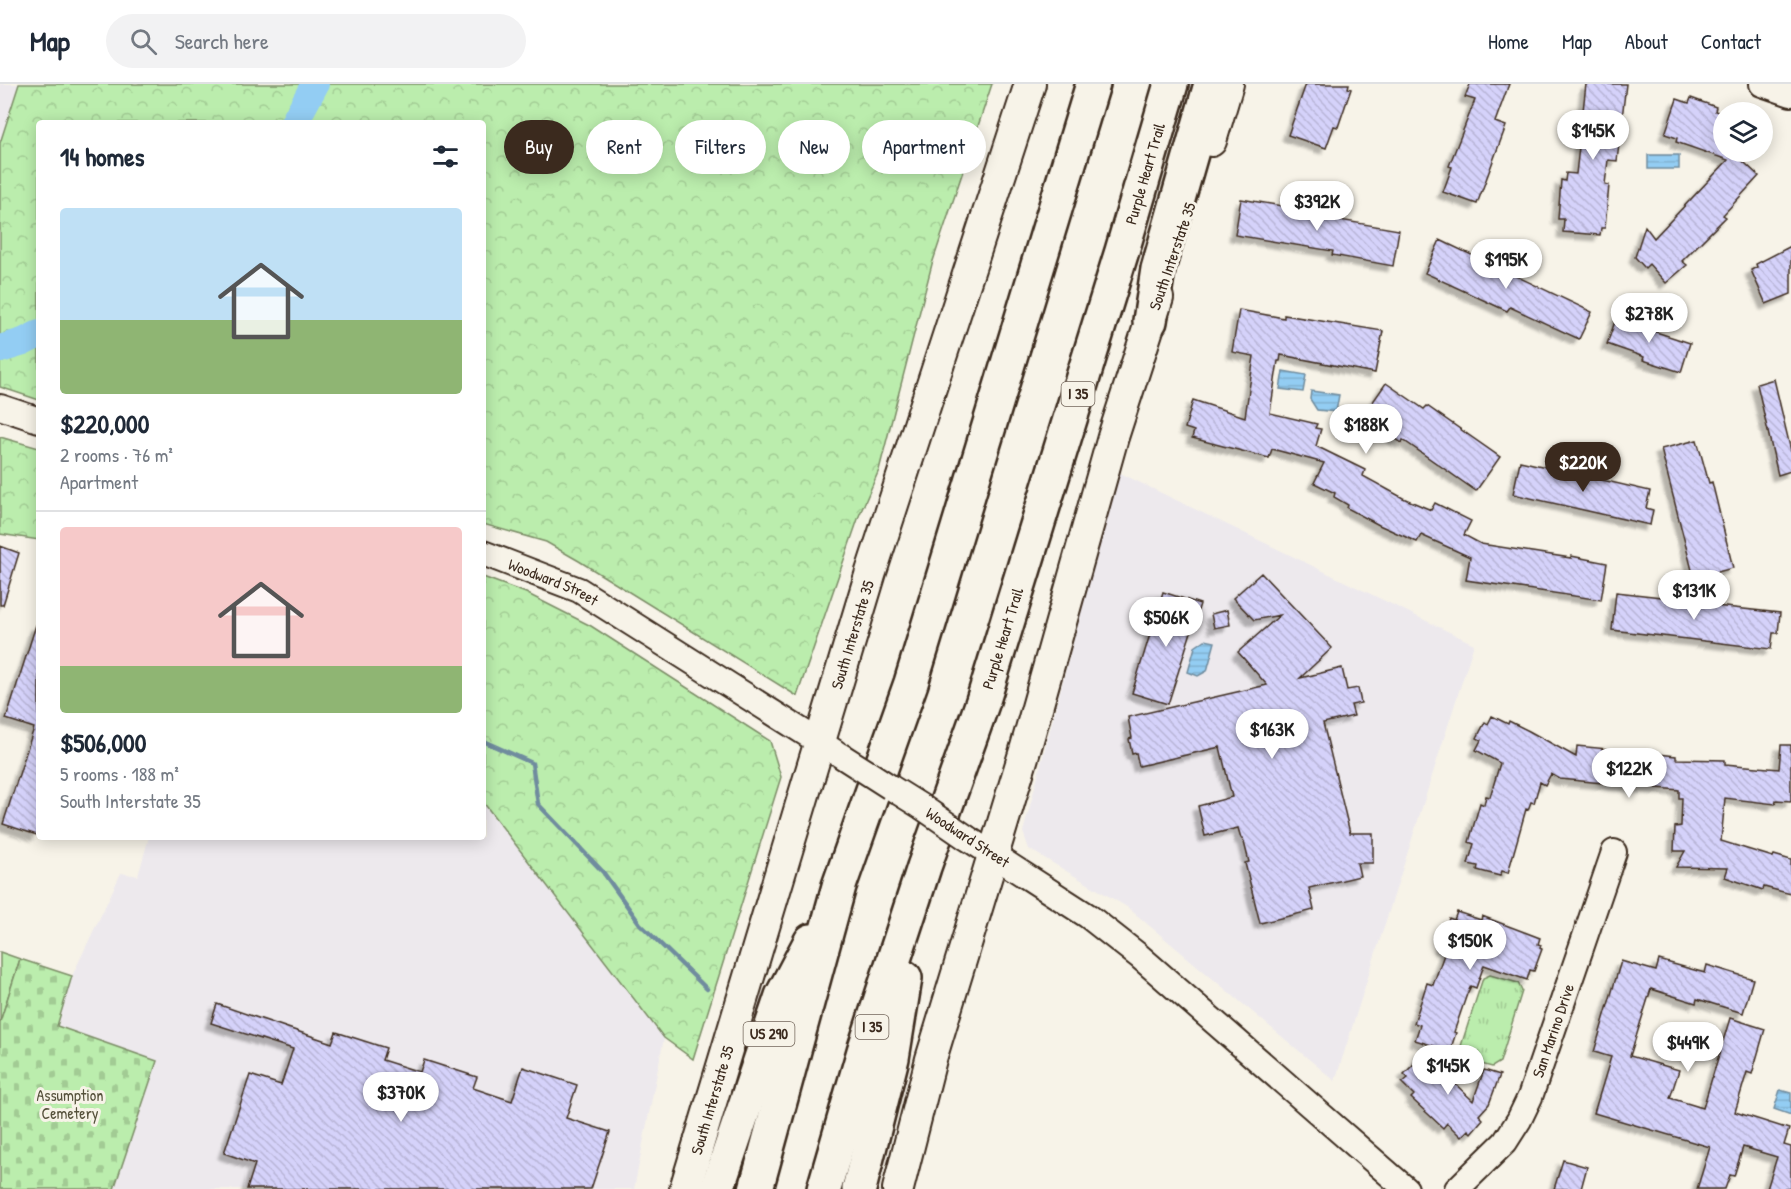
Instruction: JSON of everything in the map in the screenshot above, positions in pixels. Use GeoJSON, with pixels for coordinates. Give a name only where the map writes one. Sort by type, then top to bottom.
{"type":"FeatureCollection","features":[{"type":"Feature","properties":{"kind":"highway"},"geometry":{"type":"LineString","coordinates":[[1068,166],[1078,84]]}},
{"type":"Feature","properties":{"kind":"highway"},"geometry":{"type":"LineString","coordinates":[[756,1189],[839,886],[911,683],[1093,84]]}},
{"type":"Feature","properties":{"kind":"highway","name":"Purple Heart Trail"},"geometry":{"type":"LineString","coordinates":[[824,1189],[864,1051],[924,867],[982,704],[1119,262],[1171,84]]}},
{"type":"Feature","properties":{"kind":"highway"},"geometry":{"type":"LineString","coordinates":[[1150,321],[1158,269],[1211,84]]}},
{"type":"Feature","properties":{"kind":"highway"},"geometry":{"type":"LineString","coordinates":[[859,1189],[892,1058],[924,867]]}},
{"type":"Feature","properties":{"kind":"highway","name":"US 290"},"geometry":{"type":"LineString","coordinates":[[717,1189],[782,996],[839,886]]}},
{"type":"Feature","properties":{"kind":"main road","name":"South Interstate 35"},"geometry":{"type":"LineString","coordinates":[[684,1189],[829,748],[871,572],[1030,84]]}},
{"type":"Feature","properties":{"kind":"main road","name":"South Interstate 35"},"geometry":{"type":"LineString","coordinates":[[898,1189],[931,1059],[994,855],[1113,437],[1228,84]]}},
{"type":"Feature","properties":{"kind":"street"},"geometry":{"type":"LineString","coordinates":[[1762,84],[1790,90]]}},
{"type":"Feature","properties":{"kind":"street"},"geometry":{"type":"LineString","coordinates":[[0,407],[36,419]]}},
{"type":"Feature","properties":{"kind":"street","name":"Woodward Street"},"geometry":{"type":"LineString","coordinates":[[486,554],[579,590],[1088,916],[1139,956],[1406,1189]]}},
{"type":"Feature","properties":{"kind":"street","name":"San Marino Drive"},"geometry":{"type":"LineString","coordinates":[[1457,1189],[1504,1142],[1519,1120],[1530,1097],[1614,852]]}},
{"type":"Feature","properties":{"kind":"shaded area"},"geometry":{"type":"Polygon","coordinates":[[[0,84],[19,84],[0,143],[0,84]]]}},
{"type":"Feature","properties":{"kind":"shaded area"},"geometry":{"type":"Polygon","coordinates":[[[1118,472],[1474,644],[1335,1081],[1127,907],[1029,849],[1023,832],[1118,472]]]}},
{"type":"Feature","properties":{"kind":"shaded area"},"geometry":{"type":"Polygon","coordinates":[[[486,806],[664,1038],[634,1189],[114,1189],[157,1061],[57,1026],[72,976],[121,873],[138,876],[148,840],[486,840],[486,806]]]}},
{"type":"Feature","properties":{"kind":"green space"},"geometry":{"type":"Polygon","coordinates":[[[19,84],[992,84],[980,120],[862,120],[862,174],[962,174],[932,264],[879,470],[859,516],[797,696],[546,542],[486,525],[486,120],[36,120],[36,399],[0,387],[0,143],[19,84]]]}},
{"type":"Feature","properties":{"kind":"green space"},"geometry":{"type":"Polygon","coordinates":[[[0,437],[36,447],[36,540],[0,534],[0,437]]]}},
{"type":"Feature","properties":{"kind":"green space"},"geometry":{"type":"Polygon","coordinates":[[[486,578],[526,593],[591,626],[770,741],[781,777],[693,1059],[664,1038],[486,806],[486,578]]]}},
{"type":"Feature","properties":{"kind":"green space"},"geometry":{"type":"Polygon","coordinates":[[[0,952],[20,959],[0,1022],[0,952]]]}},
{"type":"Feature","properties":{"kind":"green space","name":"Assumption Cemetery"},"geometry":{"type":"Polygon","coordinates":[[[20,959],[72,976],[57,1026],[157,1061],[114,1189],[0,1189],[0,1022],[20,959]]]}},
{"type":"Feature","properties":{"kind":"green space"},"geometry":{"type":"Polygon","coordinates":[[[1490,975],[1518,983],[1522,991],[1500,1062],[1492,1067],[1463,1059],[1460,1049],[1483,978],[1490,975]]]}},
{"type":"Feature","properties":{"kind":"water"},"geometry":{"type":"Polygon","coordinates":[[[1648,155],[1679,155],[1679,169],[1648,169],[1648,155]]]}},
{"type":"Feature","properties":{"kind":"water"},"geometry":{"type":"Polygon","coordinates":[[[1283,371],[1306,375],[1303,392],[1280,389],[1283,371]]]}},
{"type":"Feature","properties":{"kind":"water"},"geometry":{"type":"Polygon","coordinates":[[[1311,391],[1339,395],[1336,412],[1317,410],[1310,399],[1311,391]]]}},
{"type":"Feature","properties":{"kind":"water"},"geometry":{"type":"Polygon","coordinates":[[[1205,640],[1215,642],[1207,671],[1198,676],[1188,672],[1195,647],[1205,640]]]}},
{"type":"Feature","properties":{"kind":"water"},"geometry":{"type":"Polygon","coordinates":[[[1780,1090],[1791,1093],[1791,1115],[1774,1109],[1780,1090]]]}},
{"type":"Feature","properties":{"kind":"building"},"geometry":{"type":"Polygon","coordinates":[[[1306,84],[1349,84],[1348,88],[1351,89],[1338,127],[1334,126],[1326,148],[1288,135],[1306,84]]]}},
{"type":"Feature","properties":{"kind":"building"},"geometry":{"type":"Polygon","coordinates":[[[1470,84],[1509,84],[1495,122],[1506,126],[1477,204],[1443,192],[1452,167],[1449,166],[1475,100],[1465,97],[1470,84]]]}},
{"type":"Feature","properties":{"kind":"building"},"geometry":{"type":"Polygon","coordinates":[[[1586,84],[1626,84],[1617,161],[1608,160],[1605,184],[1609,185],[1605,228],[1601,228],[1600,235],[1563,232],[1564,219],[1558,219],[1561,180],[1565,181],[1566,173],[1576,174],[1586,84]]]}},
{"type":"Feature","properties":{"kind":"building"},"geometry":{"type":"Polygon","coordinates":[[[1691,98],[1713,106],[1713,155],[1676,142],[1677,138],[1665,134],[1677,99],[1689,103],[1691,98]]]}},
{"type":"Feature","properties":{"kind":"building"},"geometry":{"type":"Polygon","coordinates":[[[1726,162],[1744,162],[1759,176],[1723,215],[1726,217],[1682,261],[1687,265],[1666,283],[1649,264],[1645,268],[1635,257],[1645,226],[1654,238],[1726,162]]]}},
{"type":"Feature","properties":{"kind":"building"},"geometry":{"type":"Polygon","coordinates":[[[1241,199],[1317,212],[1316,216],[1399,230],[1393,266],[1332,255],[1333,251],[1235,235],[1241,199]]]}},
{"type":"Feature","properties":{"kind":"building"},"geometry":{"type":"Polygon","coordinates":[[[1440,240],[1592,312],[1579,339],[1510,307],[1507,311],[1425,273],[1440,240]]]}},
{"type":"Feature","properties":{"kind":"building"},"geometry":{"type":"Polygon","coordinates":[[[1791,246],[1791,294],[1766,304],[1751,270],[1757,267],[1756,264],[1791,246]]]}},
{"type":"Feature","properties":{"kind":"building"},"geometry":{"type":"Polygon","coordinates":[[[1239,310],[1383,331],[1375,373],[1281,355],[1278,361],[1270,413],[1317,424],[1315,428],[1321,429],[1316,446],[1365,470],[1363,476],[1403,498],[1431,510],[1435,503],[1471,521],[1464,535],[1481,544],[1607,563],[1601,600],[1466,580],[1470,557],[1421,535],[1417,542],[1379,525],[1347,508],[1348,505],[1334,497],[1335,493],[1314,483],[1324,463],[1272,449],[1269,458],[1192,438],[1194,431],[1185,428],[1193,400],[1245,417],[1254,356],[1232,352],[1239,310]]]}},
{"type":"Feature","properties":{"kind":"building"},"geometry":{"type":"Polygon","coordinates":[[[1617,316],[1690,343],[1681,372],[1643,360],[1644,357],[1607,344],[1617,316]]]}},
{"type":"Feature","properties":{"kind":"building"},"geometry":{"type":"Polygon","coordinates":[[[1774,379],[1791,451],[1791,471],[1778,475],[1757,384],[1774,379]]]}},
{"type":"Feature","properties":{"kind":"building"},"geometry":{"type":"Polygon","coordinates":[[[1386,383],[1424,409],[1427,406],[1500,457],[1476,491],[1403,440],[1402,443],[1363,416],[1386,383]]]}},
{"type":"Feature","properties":{"kind":"building"},"geometry":{"type":"Polygon","coordinates":[[[1697,440],[1709,483],[1712,482],[1733,568],[1694,578],[1661,449],[1697,440]]]}},
{"type":"Feature","properties":{"kind":"building"},"geometry":{"type":"Polygon","coordinates":[[[1520,461],[1650,491],[1646,508],[1653,510],[1650,525],[1513,494],[1520,461]]]}},
{"type":"Feature","properties":{"kind":"building"},"geometry":{"type":"Polygon","coordinates":[[[0,546],[19,553],[3,605],[0,605],[0,546]]]}},
{"type":"Feature","properties":{"kind":"building"},"geometry":{"type":"Polygon","coordinates":[[[1261,573],[1332,648],[1300,678],[1342,668],[1347,690],[1358,688],[1361,703],[1351,705],[1354,716],[1323,723],[1350,833],[1373,833],[1373,863],[1357,863],[1360,876],[1309,888],[1314,910],[1260,923],[1245,863],[1249,862],[1238,828],[1205,836],[1198,806],[1232,797],[1220,747],[1139,766],[1136,753],[1132,754],[1128,717],[1267,685],[1238,652],[1280,615],[1254,620],[1233,598],[1261,573]]]}},
{"type":"Feature","properties":{"kind":"building"},"geometry":{"type":"Polygon","coordinates":[[[1163,592],[1200,604],[1168,704],[1132,693],[1163,592]]]}},
{"type":"Feature","properties":{"kind":"building"},"geometry":{"type":"Polygon","coordinates":[[[1616,592],[1780,613],[1778,633],[1773,633],[1771,649],[1612,630],[1616,592]]]}},
{"type":"Feature","properties":{"kind":"building"},"geometry":{"type":"Polygon","coordinates":[[[1227,610],[1230,625],[1214,628],[1211,614],[1227,610]]]}},
{"type":"Feature","properties":{"kind":"building"},"geometry":{"type":"Polygon","coordinates":[[[36,625],[36,835],[3,824],[34,728],[6,719],[36,625]]]}},
{"type":"Feature","properties":{"kind":"building"},"geometry":{"type":"Polygon","coordinates":[[[1492,716],[1508,724],[1509,721],[1576,757],[1577,746],[1676,756],[1676,759],[1725,760],[1725,764],[1779,769],[1781,745],[1791,745],[1791,801],[1776,800],[1775,804],[1725,798],[1721,841],[1773,857],[1774,855],[1791,860],[1791,894],[1764,887],[1763,890],[1725,877],[1728,868],[1676,867],[1685,851],[1674,851],[1675,827],[1681,826],[1682,798],[1679,798],[1679,790],[1560,779],[1551,774],[1545,785],[1540,782],[1534,803],[1531,802],[1528,810],[1526,809],[1508,873],[1502,871],[1500,876],[1477,870],[1478,866],[1468,864],[1474,844],[1469,842],[1480,803],[1484,805],[1486,796],[1490,797],[1500,763],[1476,750],[1481,740],[1477,738],[1485,722],[1488,724],[1492,716]]]}},
{"type":"Feature","properties":{"kind":"building"},"geometry":{"type":"Polygon","coordinates":[[[1457,912],[1481,920],[1482,916],[1540,938],[1538,944],[1542,949],[1534,971],[1530,970],[1527,980],[1484,965],[1476,988],[1471,986],[1467,994],[1450,1051],[1415,1040],[1420,1025],[1414,1023],[1427,983],[1433,985],[1446,949],[1440,947],[1449,918],[1454,920],[1457,912]]]}},
{"type":"Feature","properties":{"kind":"building"},"geometry":{"type":"Polygon","coordinates":[[[1659,960],[1705,973],[1707,965],[1753,979],[1743,1013],[1697,999],[1696,1003],[1651,989],[1630,1056],[1679,1070],[1670,1098],[1703,1108],[1730,1018],[1765,1029],[1752,1074],[1747,1072],[1735,1112],[1789,1129],[1784,1145],[1791,1147],[1791,1189],[1767,1189],[1777,1157],[1743,1147],[1734,1176],[1730,1175],[1725,1189],[1697,1189],[1710,1147],[1594,1113],[1611,1057],[1594,1052],[1621,961],[1656,971],[1659,960]]]}},
{"type":"Feature","properties":{"kind":"building"},"geometry":{"type":"Polygon","coordinates":[[[217,1004],[332,1043],[336,1032],[386,1048],[382,1060],[420,1072],[424,1060],[477,1077],[473,1088],[512,1101],[523,1067],[577,1085],[566,1118],[610,1132],[591,1189],[247,1189],[255,1164],[224,1153],[250,1075],[281,1085],[293,1049],[211,1023],[217,1004]]]}},
{"type":"Feature","properties":{"kind":"building"},"geometry":{"type":"Polygon","coordinates":[[[1421,1051],[1473,1101],[1484,1070],[1500,1075],[1489,1104],[1479,1115],[1483,1119],[1471,1133],[1468,1130],[1461,1137],[1447,1123],[1443,1128],[1411,1098],[1414,1095],[1402,1083],[1408,1078],[1404,1074],[1418,1060],[1421,1051]]]}},
{"type":"Feature","properties":{"kind":"building"},"geometry":{"type":"Polygon","coordinates":[[[1563,1160],[1587,1167],[1581,1189],[1554,1189],[1563,1160]]]}},
{"type":"Feature","properties":{"kind":"waterway"},"geometry":{"type":"LineString","coordinates":[[296,120],[315,84]]}},
{"type":"Feature","properties":{"kind":"waterway"},"geometry":{"type":"LineString","coordinates":[[0,349],[36,336]]}},
{"type":"Feature","properties":{"kind":"waterway"},"geometry":{"type":"LineString","coordinates":[[486,742],[532,763],[538,804],[603,872],[640,924],[707,989]]}}]}
